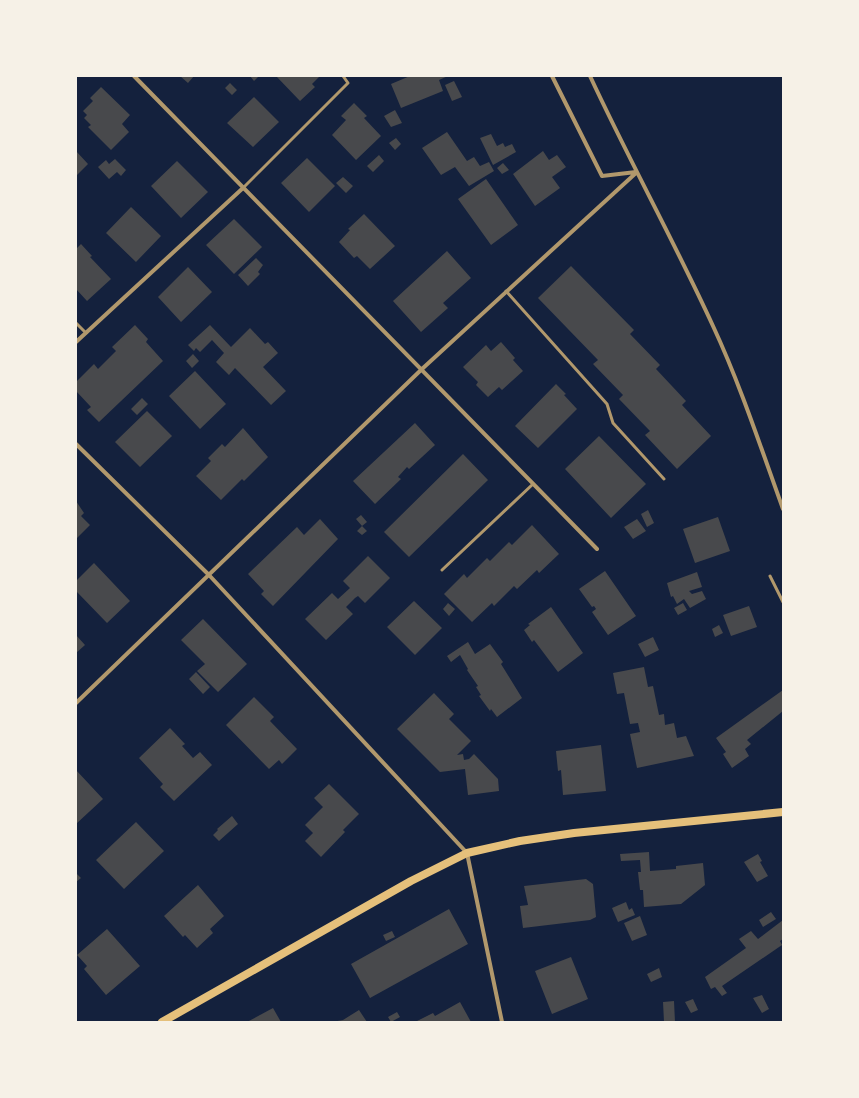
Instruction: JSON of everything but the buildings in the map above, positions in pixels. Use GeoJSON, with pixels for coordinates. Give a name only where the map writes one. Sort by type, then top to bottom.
{"type":"FeatureCollection","features":[{"type":"Feature","properties":{"kind":"main road"},"geometry":{"type":"LineString","coordinates":[[162,1022],[410,881],[467,853],[520,841],[574,833],[783,812]]}},
{"type":"Feature","properties":{"kind":"street"},"geometry":{"type":"LineString","coordinates":[[134,76],[597,549]]}},
{"type":"Feature","properties":{"kind":"street"},"geometry":{"type":"LineString","coordinates":[[552,76],[602,176],[637,172]]}},
{"type":"Feature","properties":{"kind":"street"},"geometry":{"type":"LineString","coordinates":[[590,76],[665,226],[713,328],[783,509]]}},
{"type":"Feature","properties":{"kind":"street"},"geometry":{"type":"LineString","coordinates":[[76,703],[422,369],[637,172]]}},
{"type":"Feature","properties":{"kind":"street"},"geometry":{"type":"LineString","coordinates":[[76,342],[242,188]]}},
{"type":"Feature","properties":{"kind":"street"},"geometry":{"type":"LineString","coordinates":[[76,444],[209,575],[467,853],[502,1022]]}},
{"type":"Feature","properties":{"kind":"lane"},"geometry":{"type":"LineString","coordinates":[[242,188],[348,83],[343,76]]}},
{"type":"Feature","properties":{"kind":"lane"},"geometry":{"type":"LineString","coordinates":[[506,291],[607,404],[613,423],[664,479]]}},
{"type":"Feature","properties":{"kind":"lane"},"geometry":{"type":"LineString","coordinates":[[76,323],[86,333]]}},
{"type":"Feature","properties":{"kind":"lane"},"geometry":{"type":"LineString","coordinates":[[442,570],[533,484]]}},
{"type":"Feature","properties":{"kind":"lane"},"geometry":{"type":"LineString","coordinates":[[770,576],[783,602]]}}]}
